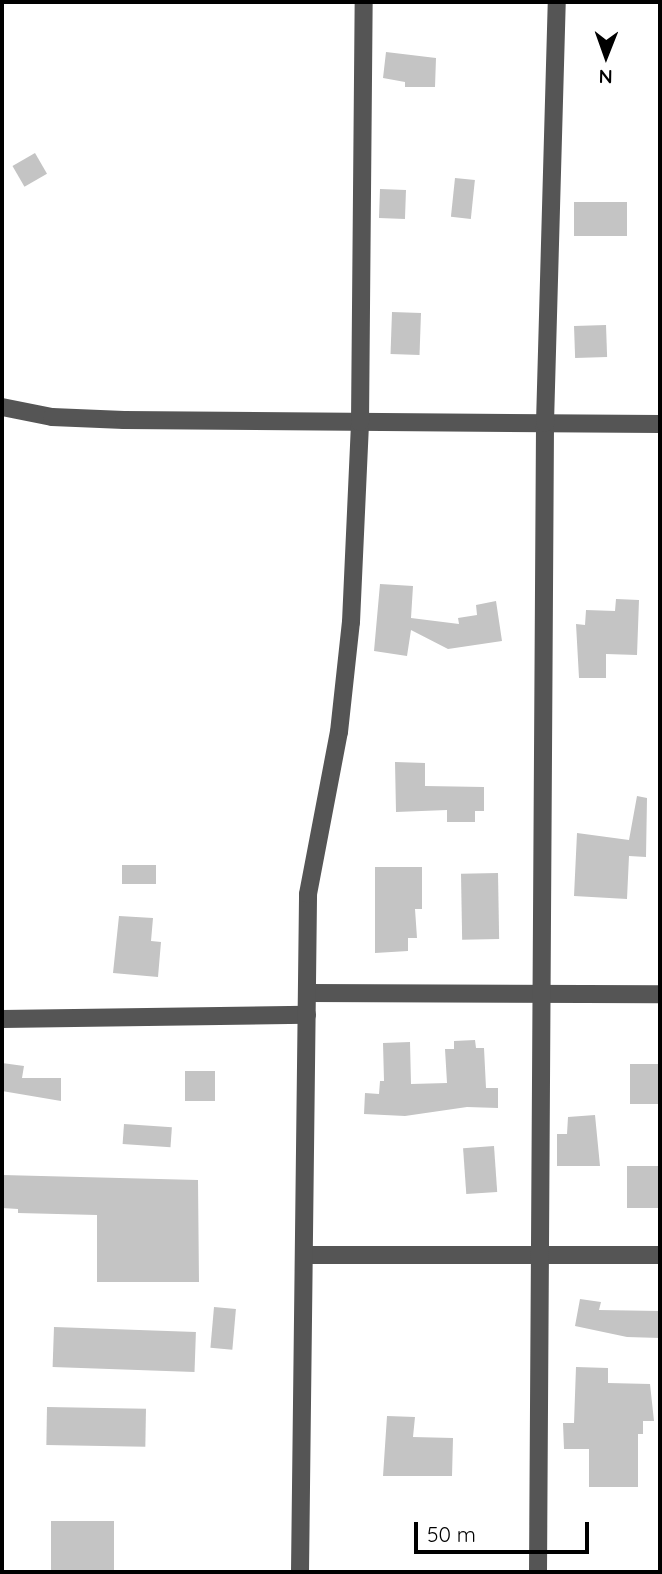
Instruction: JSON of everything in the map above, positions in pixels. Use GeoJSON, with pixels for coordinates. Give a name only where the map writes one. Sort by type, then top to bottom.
{"type":"FeatureCollection","features":[{"type":"Feature","properties":{"kind":"street"},"geometry":{"type":"LineString","coordinates":[[300,1572],[306,1255],[308,894],[339,732],[351,622],[360,422],[364,2]]}},
{"type":"Feature","properties":{"kind":"street"},"geometry":{"type":"LineString","coordinates":[[538,1572],[545,423],[557,2]]}},
{"type":"Feature","properties":{"kind":"street"},"geometry":{"type":"LineString","coordinates":[[2,407],[52,417],[660,424]]}},
{"type":"Feature","properties":{"kind":"street"},"geometry":{"type":"LineString","coordinates":[[307,993],[660,993]]}},
{"type":"Feature","properties":{"kind":"street"},"geometry":{"type":"LineString","coordinates":[[2,1020],[307,1015]]}},
{"type":"Feature","properties":{"kind":"street"},"geometry":{"type":"LineString","coordinates":[[306,1255],[660,1255]]}},
{"type":"Feature","properties":{"kind":"building"},"geometry":{"type":"Polygon","coordinates":[[[386,52],[436,58],[435,87],[405,87],[405,82],[383,78],[386,52]]]}},
{"type":"Feature","properties":{"kind":"building"},"geometry":{"type":"Polygon","coordinates":[[[35,153],[47,174],[24,187],[12,166],[35,153]]]}},
{"type":"Feature","properties":{"kind":"building"},"geometry":{"type":"Polygon","coordinates":[[[455,178],[475,180],[471,219],[451,217],[455,178]]]}},
{"type":"Feature","properties":{"kind":"building"},"geometry":{"type":"Polygon","coordinates":[[[380,189],[406,190],[405,219],[379,218],[380,189]]]}},
{"type":"Feature","properties":{"kind":"building"},"geometry":{"type":"Polygon","coordinates":[[[574,202],[627,202],[627,236],[574,236],[574,202]]]}},
{"type":"Feature","properties":{"kind":"building"},"geometry":{"type":"Polygon","coordinates":[[[392,312],[421,313],[420,355],[391,354],[392,312]]]}},
{"type":"Feature","properties":{"kind":"building"},"geometry":{"type":"Polygon","coordinates":[[[606,325],[607,357],[575,358],[574,326],[606,325]]]}},
{"type":"Feature","properties":{"kind":"building"},"geometry":{"type":"Polygon","coordinates":[[[380,584],[413,586],[411,618],[459,624],[458,618],[477,615],[476,605],[496,601],[502,641],[448,649],[411,630],[407,656],[374,651],[380,584]]]}},
{"type":"Feature","properties":{"kind":"building"},"geometry":{"type":"Polygon","coordinates":[[[616,599],[639,600],[637,655],[606,654],[606,678],[579,678],[576,624],[585,625],[586,610],[615,611],[616,599]]]}},
{"type":"Feature","properties":{"kind":"building"},"geometry":{"type":"Polygon","coordinates":[[[395,762],[425,763],[425,786],[484,787],[484,811],[475,811],[475,822],[447,822],[447,810],[396,812],[395,762]]]}},
{"type":"Feature","properties":{"kind":"building"},"geometry":{"type":"Polygon","coordinates":[[[637,796],[647,798],[646,857],[629,856],[627,899],[574,896],[577,833],[629,840],[637,796]]]}},
{"type":"Feature","properties":{"kind":"building"},"geometry":{"type":"Polygon","coordinates":[[[122,865],[156,865],[156,884],[122,884],[122,865]]]}},
{"type":"Feature","properties":{"kind":"building"},"geometry":{"type":"Polygon","coordinates":[[[375,867],[422,867],[422,909],[415,909],[417,938],[408,938],[408,951],[375,953],[375,867]]]}},
{"type":"Feature","properties":{"kind":"building"},"geometry":{"type":"Polygon","coordinates":[[[498,873],[499,939],[462,940],[461,874],[498,873]]]}},
{"type":"Feature","properties":{"kind":"building"},"geometry":{"type":"Polygon","coordinates":[[[119,916],[153,918],[151,941],[161,942],[158,977],[113,973],[119,916]]]}},
{"type":"Feature","properties":{"kind":"building"},"geometry":{"type":"Polygon","coordinates":[[[475,1040],[476,1048],[484,1048],[486,1088],[498,1088],[498,1108],[467,1107],[405,1116],[364,1114],[365,1093],[379,1094],[380,1081],[384,1081],[383,1043],[410,1042],[411,1084],[447,1083],[445,1049],[454,1049],[454,1041],[475,1040]]]}},
{"type":"Feature","properties":{"kind":"building"},"geometry":{"type":"Polygon","coordinates":[[[2,1063],[24,1066],[22,1078],[61,1078],[61,1101],[2,1091],[2,1063]]]}},
{"type":"Feature","properties":{"kind":"building"},"geometry":{"type":"Polygon","coordinates":[[[630,1064],[660,1064],[660,1104],[630,1104],[630,1064]]]}},
{"type":"Feature","properties":{"kind":"building"},"geometry":{"type":"Polygon","coordinates":[[[185,1071],[215,1071],[215,1101],[185,1101],[185,1071]]]}},
{"type":"Feature","properties":{"kind":"building"},"geometry":{"type":"Polygon","coordinates":[[[595,1115],[600,1166],[557,1166],[557,1134],[567,1134],[568,1117],[595,1115]]]}},
{"type":"Feature","properties":{"kind":"building"},"geometry":{"type":"Polygon","coordinates":[[[124,1124],[172,1127],[170,1147],[123,1144],[124,1124]]]}},
{"type":"Feature","properties":{"kind":"building"},"geometry":{"type":"Polygon","coordinates":[[[494,1146],[497,1192],[466,1194],[463,1148],[494,1146]]]}},
{"type":"Feature","properties":{"kind":"building"},"geometry":{"type":"Polygon","coordinates":[[[627,1166],[660,1166],[660,1208],[627,1208],[627,1166]]]}},
{"type":"Feature","properties":{"kind":"building"},"geometry":{"type":"Polygon","coordinates":[[[2,1175],[198,1180],[199,1282],[97,1282],[97,1215],[18,1213],[18,1209],[2,1208],[2,1175]]]}},
{"type":"Feature","properties":{"kind":"building"},"geometry":{"type":"Polygon","coordinates":[[[580,1299],[601,1302],[599,1310],[660,1311],[660,1338],[627,1337],[575,1326],[580,1299]]]}},
{"type":"Feature","properties":{"kind":"building"},"geometry":{"type":"Polygon","coordinates":[[[214,1307],[236,1309],[232,1350],[210,1348],[214,1307]]]}},
{"type":"Feature","properties":{"kind":"building"},"geometry":{"type":"Polygon","coordinates":[[[54,1327],[196,1332],[195,1372],[53,1367],[54,1327]]]}},
{"type":"Feature","properties":{"kind":"building"},"geometry":{"type":"Polygon","coordinates":[[[576,1367],[608,1368],[608,1383],[650,1384],[654,1421],[643,1421],[643,1434],[638,1434],[638,1487],[589,1487],[589,1449],[564,1449],[563,1423],[574,1423],[576,1367]]]}},
{"type":"Feature","properties":{"kind":"building"},"geometry":{"type":"Polygon","coordinates":[[[47,1407],[146,1409],[145,1447],[46,1445],[47,1407]]]}},
{"type":"Feature","properties":{"kind":"building"},"geometry":{"type":"Polygon","coordinates":[[[387,1416],[415,1417],[413,1437],[453,1438],[452,1476],[383,1476],[387,1416]]]}},
{"type":"Feature","properties":{"kind":"building"},"geometry":{"type":"Polygon","coordinates":[[[51,1521],[114,1521],[114,1572],[51,1572],[51,1521]]]}}]}
